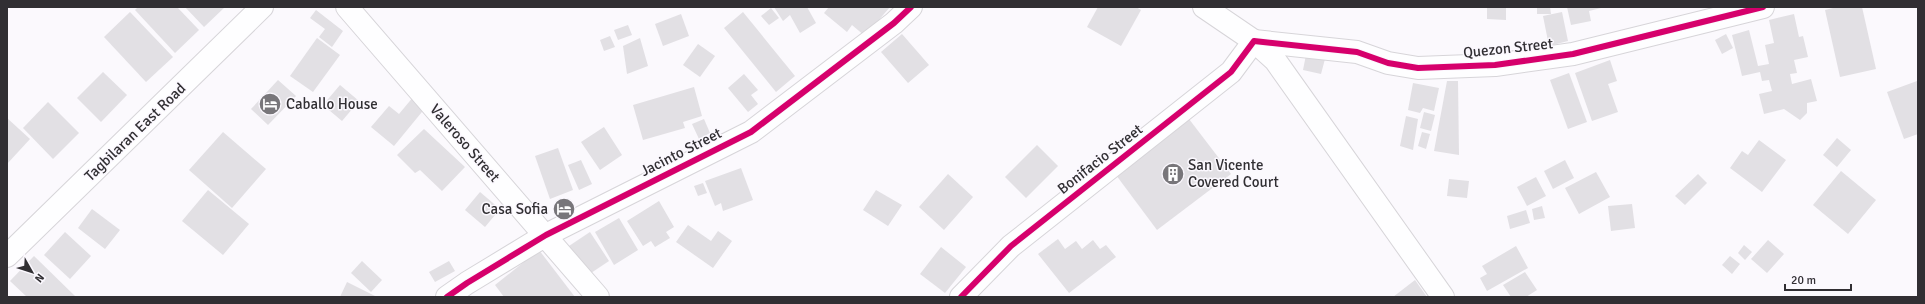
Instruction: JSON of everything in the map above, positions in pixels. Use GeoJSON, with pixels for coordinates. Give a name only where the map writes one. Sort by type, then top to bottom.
{"type":"FeatureCollection","features":[{"type":"Feature","properties":{"kind":"street","name":"Tagbilaran East Road"},"geometry":{"type":"LineString","coordinates":[[7,256],[262,7]]}},
{"type":"Feature","properties":{"kind":"street","name":"Valeroso Street"},"geometry":{"type":"LineString","coordinates":[[347,7],[546,235],[598,297]]}},
{"type":"Feature","properties":{"kind":"street","name":"Jacinto Street"},"geometry":{"type":"LineString","coordinates":[[447,297],[467,283],[546,235],[751,132],[894,23],[911,7]]}},
{"type":"Feature","properties":{"kind":"street","name":"Quezon Street"},"geometry":{"type":"LineString","coordinates":[[1204,7],[1254,41],[1356,52],[1388,63],[1418,68],[1495,65],[1573,54],[1763,7]]}},
{"type":"Feature","properties":{"kind":"street","name":"Bonifacio Street"},"geometry":{"type":"LineString","coordinates":[[961,297],[979,288],[1011,246],[1232,72],[1254,41]]}},
{"type":"Feature","properties":{"kind":"street"},"geometry":{"type":"LineString","coordinates":[[1254,41],[1275,60],[1444,297]]}},
{"type":"Feature","properties":{"kind":"building"},"geometry":{"type":"Polygon","coordinates":[[[138,7],[177,7],[199,30],[175,53],[135,10],[138,7]]]}},
{"type":"Feature","properties":{"kind":"building"},"geometry":{"type":"Polygon","coordinates":[[[185,7],[225,7],[204,27],[185,7]]]}},
{"type":"Feature","properties":{"kind":"building"},"geometry":{"type":"Polygon","coordinates":[[[774,7],[807,7],[816,23],[800,33],[790,15],[783,21],[774,7]]]}},
{"type":"Feature","properties":{"kind":"building"},"geometry":{"type":"Polygon","coordinates":[[[829,7],[890,7],[865,36],[852,25],[847,32],[824,13],[829,7]]]}},
{"type":"Feature","properties":{"kind":"building"},"geometry":{"type":"Polygon","coordinates":[[[1098,7],[1136,7],[1141,10],[1121,46],[1087,27],[1098,7]]]}},
{"type":"Feature","properties":{"kind":"building"},"geometry":{"type":"Polygon","coordinates":[[[1487,7],[1506,7],[1506,20],[1487,19],[1487,7]]]}},
{"type":"Feature","properties":{"kind":"building"},"geometry":{"type":"Polygon","coordinates":[[[1537,7],[1550,7],[1551,14],[1537,14],[1537,7]]]}},
{"type":"Feature","properties":{"kind":"building"},"geometry":{"type":"Polygon","coordinates":[[[1567,7],[1601,8],[1589,11],[1591,21],[1571,25],[1567,7]]]}},
{"type":"Feature","properties":{"kind":"building"},"geometry":{"type":"Polygon","coordinates":[[[1837,7],[1862,7],[1876,69],[1840,77],[1825,10],[1837,7]]]}},
{"type":"Feature","properties":{"kind":"building"},"geometry":{"type":"Polygon","coordinates":[[[771,8],[779,18],[769,25],[761,16],[771,8]]]}},
{"type":"Feature","properties":{"kind":"building"},"geometry":{"type":"Polygon","coordinates":[[[316,10],[343,31],[332,47],[319,37],[325,29],[310,18],[316,10]]]}},
{"type":"Feature","properties":{"kind":"building"},"geometry":{"type":"Polygon","coordinates":[[[130,12],[173,57],[146,82],[104,37],[130,12]]]}},
{"type":"Feature","properties":{"kind":"building"},"geometry":{"type":"Polygon","coordinates":[[[743,12],[795,76],[776,92],[724,28],[743,12]]]}},
{"type":"Feature","properties":{"kind":"building"},"geometry":{"type":"Polygon","coordinates":[[[1562,12],[1568,41],[1549,46],[1543,16],[1562,12]]]}},
{"type":"Feature","properties":{"kind":"building"},"geometry":{"type":"Polygon","coordinates":[[[681,14],[689,36],[663,46],[655,24],[681,14]]]}},
{"type":"Feature","properties":{"kind":"building"},"geometry":{"type":"Polygon","coordinates":[[[1794,14],[1799,37],[1803,36],[1808,57],[1794,60],[1797,73],[1790,74],[1792,84],[1811,79],[1817,101],[1807,103],[1807,113],[1800,120],[1784,109],[1764,114],[1759,94],[1772,91],[1769,80],[1762,81],[1760,72],[1742,76],[1732,35],[1749,30],[1758,66],[1769,64],[1765,45],[1774,43],[1769,20],[1794,14]]]}},
{"type":"Feature","properties":{"kind":"building"},"geometry":{"type":"Polygon","coordinates":[[[628,25],[632,35],[618,40],[614,30],[628,25]]]}},
{"type":"Feature","properties":{"kind":"building"},"geometry":{"type":"Polygon","coordinates":[[[902,34],[929,65],[908,83],[881,52],[902,34]]]}},
{"type":"Feature","properties":{"kind":"building"},"geometry":{"type":"Polygon","coordinates":[[[1726,34],[1733,48],[1722,54],[1715,40],[1726,34]]]}},
{"type":"Feature","properties":{"kind":"building"},"geometry":{"type":"Polygon","coordinates":[[[610,36],[615,47],[604,51],[600,40],[610,36]]]}},
{"type":"Feature","properties":{"kind":"building"},"geometry":{"type":"Polygon","coordinates":[[[317,38],[340,55],[313,92],[290,76],[317,38]]]}},
{"type":"Feature","properties":{"kind":"building"},"geometry":{"type":"Polygon","coordinates":[[[640,38],[648,66],[627,74],[623,46],[640,38]]]}},
{"type":"Feature","properties":{"kind":"building"},"geometry":{"type":"Polygon","coordinates":[[[698,44],[715,56],[700,77],[683,65],[698,44]]]}},
{"type":"Feature","properties":{"kind":"building"},"geometry":{"type":"Polygon","coordinates":[[[1306,55],[1325,59],[1321,74],[1303,70],[1306,55]]]}},
{"type":"Feature","properties":{"kind":"building"},"geometry":{"type":"Polygon","coordinates":[[[1610,60],[1617,81],[1608,84],[1618,112],[1592,121],[1575,73],[1610,60]]]}},
{"type":"Feature","properties":{"kind":"building"},"geometry":{"type":"Polygon","coordinates":[[[103,72],[127,95],[101,122],[77,98],[103,72]]]}},
{"type":"Feature","properties":{"kind":"building"},"geometry":{"type":"Polygon","coordinates":[[[1569,73],[1587,122],[1568,129],[1550,80],[1569,73]]]}},
{"type":"Feature","properties":{"kind":"building"},"geometry":{"type":"Polygon","coordinates":[[[744,74],[758,90],[751,95],[758,104],[748,112],[728,88],[744,74]]]}},
{"type":"Feature","properties":{"kind":"building"},"geometry":{"type":"Polygon","coordinates":[[[278,80],[296,96],[268,125],[251,109],[278,80]]]}},
{"type":"Feature","properties":{"kind":"building"},"geometry":{"type":"Polygon","coordinates":[[[1447,81],[1458,81],[1459,155],[1434,151],[1447,81]]]}},
{"type":"Feature","properties":{"kind":"building"},"geometry":{"type":"Polygon","coordinates":[[[1917,81],[1918,134],[1904,139],[1887,92],[1917,81]]]}},
{"type":"Feature","properties":{"kind":"building"},"geometry":{"type":"Polygon","coordinates":[[[1413,83],[1439,88],[1434,111],[1423,108],[1420,113],[1408,110],[1413,83]]]}},
{"type":"Feature","properties":{"kind":"building"},"geometry":{"type":"Polygon","coordinates":[[[340,85],[359,101],[342,121],[323,105],[340,85]]]}},
{"type":"Feature","properties":{"kind":"building"},"geometry":{"type":"Polygon","coordinates":[[[694,87],[702,116],[683,122],[685,128],[643,140],[633,105],[694,87]]]}},
{"type":"Feature","properties":{"kind":"building"},"geometry":{"type":"Polygon","coordinates":[[[414,96],[426,107],[394,146],[371,127],[389,106],[399,114],[414,96]]]}},
{"type":"Feature","properties":{"kind":"building"},"geometry":{"type":"Polygon","coordinates":[[[48,102],[79,133],[53,159],[23,128],[48,102]]]}},
{"type":"Feature","properties":{"kind":"building"},"geometry":{"type":"Polygon","coordinates":[[[1424,112],[1435,115],[1431,131],[1420,128],[1424,112]]]}},
{"type":"Feature","properties":{"kind":"building"},"geometry":{"type":"Polygon","coordinates":[[[1406,116],[1418,119],[1413,150],[1400,146],[1406,116]]]}},
{"type":"Feature","properties":{"kind":"building"},"geometry":{"type":"Polygon","coordinates":[[[7,118],[30,139],[7,164],[7,118]]]}},
{"type":"Feature","properties":{"kind":"building"},"geometry":{"type":"Polygon","coordinates":[[[704,119],[710,133],[699,139],[692,124],[704,119]]]}},
{"type":"Feature","properties":{"kind":"building","name":"San Vicente Covered Court"},"geometry":{"type":"Polygon","coordinates":[[[1189,119],[1231,174],[1157,230],[1116,175],[1189,119]]]}},
{"type":"Feature","properties":{"kind":"building"},"geometry":{"type":"Polygon","coordinates":[[[604,127],[622,155],[600,170],[581,142],[604,127]]]}},
{"type":"Feature","properties":{"kind":"building"},"geometry":{"type":"Polygon","coordinates":[[[424,129],[465,167],[442,191],[420,170],[415,173],[397,155],[424,129]]]}},
{"type":"Feature","properties":{"kind":"building"},"geometry":{"type":"Polygon","coordinates":[[[223,132],[266,169],[232,208],[189,170],[223,132]]]}},
{"type":"Feature","properties":{"kind":"building"},"geometry":{"type":"Polygon","coordinates":[[[1422,132],[1430,134],[1426,149],[1418,146],[1422,132]]]}},
{"type":"Feature","properties":{"kind":"building"},"geometry":{"type":"Polygon","coordinates":[[[1837,138],[1851,150],[1837,167],[1823,155],[1837,138]]]}},
{"type":"Feature","properties":{"kind":"building"},"geometry":{"type":"Polygon","coordinates":[[[1759,140],[1786,160],[1762,192],[1730,168],[1742,151],[1748,155],[1759,140]]]}},
{"type":"Feature","properties":{"kind":"building"},"geometry":{"type":"Polygon","coordinates":[[[1037,145],[1058,166],[1026,198],[1005,177],[1037,145]]]}},
{"type":"Feature","properties":{"kind":"building"},"geometry":{"type":"Polygon","coordinates":[[[558,148],[573,190],[550,199],[535,156],[558,148]]]}},
{"type":"Feature","properties":{"kind":"building"},"geometry":{"type":"Polygon","coordinates":[[[581,160],[592,184],[579,190],[568,165],[581,160]]]}},
{"type":"Feature","properties":{"kind":"building"},"geometry":{"type":"Polygon","coordinates":[[[1565,160],[1574,178],[1553,189],[1544,171],[1565,160]]]}},
{"type":"Feature","properties":{"kind":"building"},"geometry":{"type":"Polygon","coordinates":[[[741,168],[753,200],[723,211],[721,203],[715,206],[705,181],[741,168]]]}},
{"type":"Feature","properties":{"kind":"building"},"geometry":{"type":"Polygon","coordinates":[[[1841,171],[1876,200],[1848,234],[1813,205],[1841,171]]]}},
{"type":"Feature","properties":{"kind":"building"},"geometry":{"type":"Polygon","coordinates":[[[1596,172],[1610,197],[1579,214],[1565,188],[1596,172]]]}},
{"type":"Feature","properties":{"kind":"building"},"geometry":{"type":"Polygon","coordinates":[[[948,174],[973,197],[944,230],[919,207],[948,174]]]}},
{"type":"Feature","properties":{"kind":"building"},"geometry":{"type":"Polygon","coordinates":[[[1698,174],[1707,183],[1685,205],[1675,196],[1698,174]]]}},
{"type":"Feature","properties":{"kind":"building"},"geometry":{"type":"Polygon","coordinates":[[[1536,177],[1546,196],[1527,206],[1517,187],[1536,177]]]}},
{"type":"Feature","properties":{"kind":"building"},"geometry":{"type":"Polygon","coordinates":[[[1449,179],[1469,181],[1467,198],[1447,196],[1449,179]]]}},
{"type":"Feature","properties":{"kind":"building"},"geometry":{"type":"Polygon","coordinates":[[[703,183],[707,193],[698,196],[694,186],[703,183]]]}},
{"type":"Feature","properties":{"kind":"building"},"geometry":{"type":"Polygon","coordinates":[[[208,190],[249,224],[223,255],[182,221],[208,190]]]}},
{"type":"Feature","properties":{"kind":"building"},"geometry":{"type":"Polygon","coordinates":[[[876,190],[902,205],[888,226],[863,210],[876,190]]]}},
{"type":"Feature","properties":{"kind":"building"},"geometry":{"type":"Polygon","coordinates":[[[480,192],[500,209],[485,227],[465,210],[480,192]]]}},
{"type":"Feature","properties":{"kind":"building"},"geometry":{"type":"Polygon","coordinates":[[[659,201],[674,227],[666,232],[670,238],[655,247],[651,241],[643,246],[627,221],[659,201]]]}},
{"type":"Feature","properties":{"kind":"building"},"geometry":{"type":"Polygon","coordinates":[[[1632,204],[1635,228],[1611,231],[1608,206],[1632,204]]]}},
{"type":"Feature","properties":{"kind":"building"},"geometry":{"type":"Polygon","coordinates":[[[1542,206],[1545,218],[1534,220],[1532,209],[1542,206]]]}},
{"type":"Feature","properties":{"kind":"building"},"geometry":{"type":"Polygon","coordinates":[[[92,209],[120,230],[105,249],[78,228],[92,209]]]}},
{"type":"Feature","properties":{"kind":"building"},"geometry":{"type":"Polygon","coordinates":[[[1526,210],[1530,223],[1510,229],[1507,216],[1526,210]]]}},
{"type":"Feature","properties":{"kind":"building"},"geometry":{"type":"Polygon","coordinates":[[[619,218],[638,250],[614,265],[595,232],[619,218]]]}},
{"type":"Feature","properties":{"kind":"building"},"geometry":{"type":"Polygon","coordinates":[[[688,225],[711,241],[718,231],[732,241],[713,268],[676,242],[688,225]]]}},
{"type":"Feature","properties":{"kind":"building"},"geometry":{"type":"Polygon","coordinates":[[[65,232],[91,256],[70,279],[44,255],[65,232]]]}},
{"type":"Feature","properties":{"kind":"building"},"geometry":{"type":"Polygon","coordinates":[[[590,232],[609,261],[588,275],[569,246],[590,232]]]}},
{"type":"Feature","properties":{"kind":"building"},"geometry":{"type":"Polygon","coordinates":[[[1058,239],[1065,249],[1076,241],[1082,249],[1093,240],[1100,249],[1106,245],[1116,257],[1069,293],[1038,254],[1058,239]]]}},
{"type":"Feature","properties":{"kind":"building"},"geometry":{"type":"Polygon","coordinates":[[[1768,240],[1784,254],[1767,273],[1751,259],[1768,240]]]}},
{"type":"Feature","properties":{"kind":"building"},"geometry":{"type":"Polygon","coordinates":[[[1744,245],[1752,252],[1745,260],[1738,253],[1744,245]]]}},
{"type":"Feature","properties":{"kind":"building"},"geometry":{"type":"Polygon","coordinates":[[[1516,246],[1528,268],[1487,291],[1480,278],[1487,274],[1482,266],[1516,246]]]}},
{"type":"Feature","properties":{"kind":"building"},"geometry":{"type":"Polygon","coordinates":[[[941,247],[966,267],[945,293],[920,274],[941,247]]]}},
{"type":"Feature","properties":{"kind":"building"},"geometry":{"type":"Polygon","coordinates":[[[539,250],[575,297],[504,297],[495,285],[539,250]]]}},
{"type":"Feature","properties":{"kind":"building"},"geometry":{"type":"Polygon","coordinates":[[[34,256],[76,297],[27,297],[10,281],[34,256]]]}},
{"type":"Feature","properties":{"kind":"building"},"geometry":{"type":"Polygon","coordinates":[[[1730,256],[1740,264],[1732,274],[1722,265],[1730,256]]]}},
{"type":"Feature","properties":{"kind":"building"},"geometry":{"type":"Polygon","coordinates":[[[362,261],[382,280],[371,292],[351,273],[362,261]]]}},
{"type":"Feature","properties":{"kind":"building"},"geometry":{"type":"Polygon","coordinates":[[[449,261],[455,271],[435,282],[429,272],[449,261]]]}},
{"type":"Feature","properties":{"kind":"building"},"geometry":{"type":"Polygon","coordinates":[[[1525,272],[1537,290],[1526,297],[1511,297],[1503,285],[1525,272]]]}},
{"type":"Feature","properties":{"kind":"building"},"geometry":{"type":"Polygon","coordinates":[[[1415,280],[1427,297],[1393,297],[1415,280]]]}},
{"type":"Feature","properties":{"kind":"building"},"geometry":{"type":"Polygon","coordinates":[[[347,282],[377,297],[340,297],[347,282]]]}},
{"type":"Feature","properties":{"kind":"cycle path"},"geometry":{"type":"LineString","coordinates":[[447,297],[467,283],[546,235],[751,132],[894,23],[911,7]]}},
{"type":"Feature","properties":{"kind":"cycle path"},"geometry":{"type":"LineString","coordinates":[[961,297],[1011,246],[1231,72],[1254,41],[1357,52],[1388,63],[1418,68],[1495,65],[1573,54],[1763,7]]}},
{"type":"Feature","properties":{"kind":"place","name":"Caballo House"},"geometry":{"type":"Point","coordinates":[270,104]}},
{"type":"Feature","properties":{"kind":"place","name":"San Vicente Covered Court"},"geometry":{"type":"Point","coordinates":[1173,174]}},
{"type":"Feature","properties":{"kind":"place","name":"Casa Sofia"},"geometry":{"type":"Point","coordinates":[564,209]}}]}
